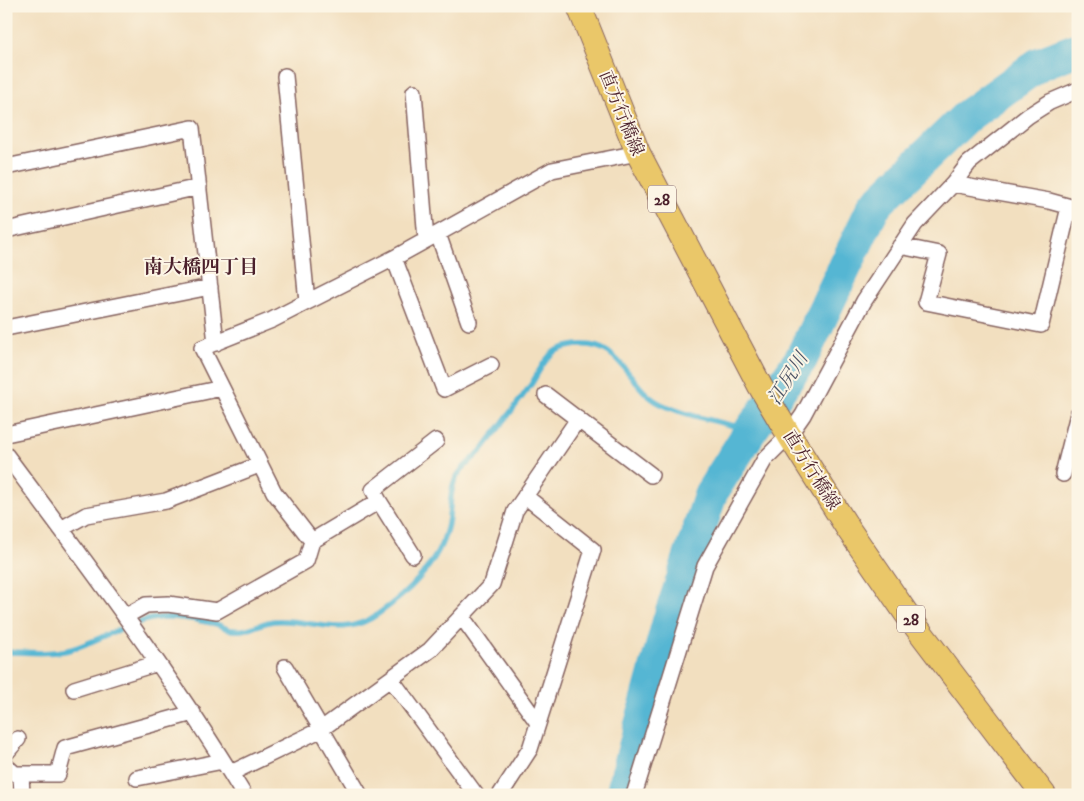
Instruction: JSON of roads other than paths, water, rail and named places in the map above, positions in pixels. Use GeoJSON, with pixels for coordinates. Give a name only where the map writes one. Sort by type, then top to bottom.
{"type":"FeatureCollection","features":[{"type":"Feature","properties":{"kind":"main road","name":"直方行橋線"},"geometry":{"type":"LineString","coordinates":[[579,6],[638,154],[760,386],[849,530],[908,616],[1044,795]]}},
{"type":"Feature","properties":{"kind":"street"},"geometry":{"type":"LineString","coordinates":[[285,76],[308,302]]}},
{"type":"Feature","properties":{"kind":"street"},"geometry":{"type":"LineString","coordinates":[[634,795],[705,566],[765,459],[789,435],[803,415],[864,301],[915,224],[969,163],[1028,116],[1050,102],[1078,90]]}},
{"type":"Feature","properties":{"kind":"street"},"geometry":{"type":"LineString","coordinates":[[414,92],[432,237],[468,322]]}},
{"type":"Feature","properties":{"kind":"street"},"geometry":{"type":"LineString","coordinates":[[6,167],[192,128],[216,343]]}},
{"type":"Feature","properties":{"kind":"street"},"geometry":{"type":"LineString","coordinates":[[312,541],[274,492],[202,348],[308,302],[394,258],[552,170],[638,154]]}},
{"type":"Feature","properties":{"kind":"street"},"geometry":{"type":"LineString","coordinates":[[900,246],[940,254],[926,302],[1040,326],[1074,208],[1049,201],[952,184]]}},
{"type":"Feature","properties":{"kind":"street"},"geometry":{"type":"LineString","coordinates":[[6,230],[199,187]]}},
{"type":"Feature","properties":{"kind":"street"},"geometry":{"type":"LineString","coordinates":[[394,258],[444,389],[491,365]]}},
{"type":"Feature","properties":{"kind":"street"},"geometry":{"type":"LineString","coordinates":[[6,328],[210,286]]}},
{"type":"Feature","properties":{"kind":"street"},"geometry":{"type":"LineString","coordinates":[[6,434],[222,388]]}},
{"type":"Feature","properties":{"kind":"street"},"geometry":{"type":"LineString","coordinates":[[546,395],[651,475]]}},
{"type":"Feature","properties":{"kind":"street"},"geometry":{"type":"LineString","coordinates":[[1063,474],[1078,414]]}},
{"type":"Feature","properties":{"kind":"street"},"geometry":{"type":"LineString","coordinates":[[137,778],[227,767],[320,730],[430,650],[492,584],[515,511],[578,419]]}},
{"type":"Feature","properties":{"kind":"street"},"geometry":{"type":"LineString","coordinates":[[413,555],[373,490],[436,441]]}},
{"type":"Feature","properties":{"kind":"street"},"geometry":{"type":"LineString","coordinates":[[6,455],[126,616],[193,713],[244,795]]}},
{"type":"Feature","properties":{"kind":"street"},"geometry":{"type":"LineString","coordinates":[[61,529],[86,515],[166,502],[259,465]]}},
{"type":"Feature","properties":{"kind":"street"},"geometry":{"type":"LineString","coordinates":[[500,795],[530,749],[593,550],[525,496]]}},
{"type":"Feature","properties":{"kind":"street"},"geometry":{"type":"LineString","coordinates":[[126,616],[146,605],[168,604],[217,612],[306,561],[312,541],[379,501]]}},
{"type":"Feature","properties":{"kind":"street"},"geometry":{"type":"LineString","coordinates":[[462,617],[538,723]]}},
{"type":"Feature","properties":{"kind":"street"},"geometry":{"type":"LineString","coordinates":[[74,689],[158,662]]}},
{"type":"Feature","properties":{"kind":"street"},"geometry":{"type":"LineString","coordinates":[[285,667],[320,730],[360,795]]}},
{"type":"Feature","properties":{"kind":"street"},"geometry":{"type":"LineString","coordinates":[[391,679],[476,795]]}},
{"type":"Feature","properties":{"kind":"street"},"geometry":{"type":"LineString","coordinates":[[6,766],[15,774],[58,774],[64,748],[193,713]]}},
{"type":"Feature","properties":{"kind":"street"},"geometry":{"type":"LineString","coordinates":[[6,753],[18,740]]}},
{"type":"Feature","properties":{"kind":"street"},"geometry":{"type":"LineString","coordinates":[[21,774],[22,795]]}},
{"type":"Feature","properties":{"kind":"waterway","name":"江尻川"},"geometry":{"type":"LineString","coordinates":[[622,795],[669,621],[711,493],[751,430],[801,359],[874,206],[967,116],[1039,64],[1078,49]]}},
{"type":"Feature","properties":{"kind":"waterway"},"geometry":{"type":"LineString","coordinates":[[6,652],[48,653],[64,651],[84,645],[132,624],[157,618],[187,618],[239,630],[249,629],[274,621],[339,627],[365,622],[400,597],[429,565],[443,541],[449,517],[452,487],[457,477],[464,467],[485,446],[530,386],[546,360],[554,352],[564,348],[588,345],[602,349],[622,365],[649,397],[661,404],[694,416],[751,430]]}},
{"type":"Feature","properties":{"kind":"district","name":"南大橋四丁目"},"geometry":{"type":"Point","coordinates":[201,266]}}]}
